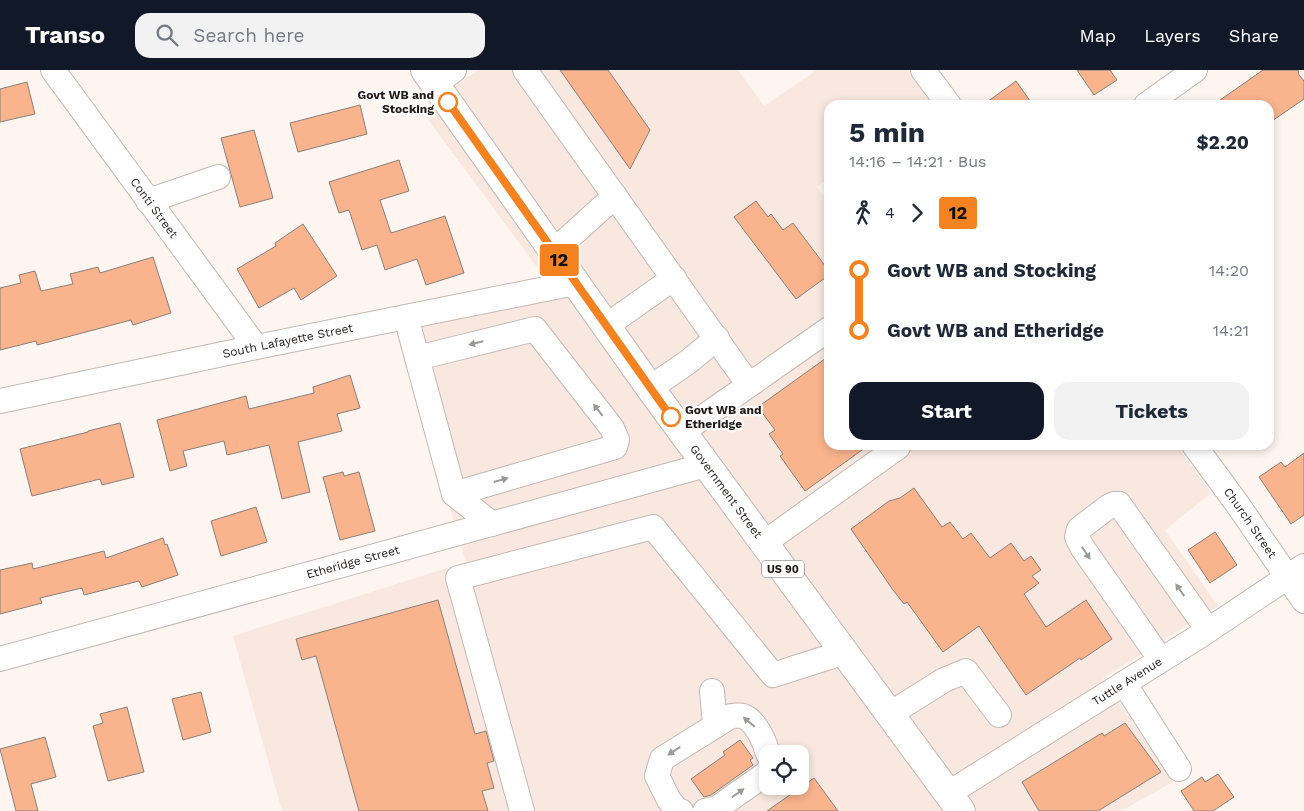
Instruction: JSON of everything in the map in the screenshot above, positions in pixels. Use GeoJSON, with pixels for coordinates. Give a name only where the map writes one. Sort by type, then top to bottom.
{"type":"FeatureCollection","features":[{"type":"Feature","properties":{"kind":"main road","name":"Government Street"},"geometry":{"type":"LineString","coordinates":[[438,75],[575,283],[706,465],[955,802]]}},
{"type":"Feature","properties":{"kind":"street","name":"Conti Street"},"geometry":{"type":"LineString","coordinates":[[52,70],[256,347]]}},
{"type":"Feature","properties":{"kind":"street"},"geometry":{"type":"LineString","coordinates":[[525,70],[749,385]]}},
{"type":"Feature","properties":{"kind":"street"},"geometry":{"type":"LineString","coordinates":[[923,70],[945,100]]}},
{"type":"Feature","properties":{"kind":"street"},"geometry":{"type":"LineString","coordinates":[[1153,100],[1195,70]]}},
{"type":"Feature","properties":{"kind":"street"},"geometry":{"type":"LineString","coordinates":[[148,201],[218,177]]}},
{"type":"Feature","properties":{"kind":"street"},"geometry":{"type":"LineString","coordinates":[[554,252],[615,196]]}},
{"type":"Feature","properties":{"kind":"street"},"geometry":{"type":"LineString","coordinates":[[606,326],[674,278]]}},
{"type":"Feature","properties":{"kind":"street","name":"South Lafayette Street"},"geometry":{"type":"LineString","coordinates":[[0,401],[575,283]]}},
{"type":"Feature","properties":{"kind":"street"},"geometry":{"type":"LineString","coordinates":[[406,317],[454,494],[492,524]]}},
{"type":"Feature","properties":{"kind":"street"},"geometry":{"type":"LineString","coordinates":[[417,358],[535,329],[612,428],[617,440],[615,447],[454,494]]}},
{"type":"Feature","properties":{"kind":"street"},"geometry":{"type":"LineString","coordinates":[[650,388],[688,362],[717,338]]}},
{"type":"Feature","properties":{"kind":"street"},"geometry":{"type":"LineString","coordinates":[[682,432],[749,385],[824,338]]}},
{"type":"Feature","properties":{"kind":"street"},"geometry":{"type":"LineString","coordinates":[[764,543],[895,450]]}},
{"type":"Feature","properties":{"kind":"street","name":"Church Street"},"geometry":{"type":"LineString","coordinates":[[1198,450],[1238,505],[1296,572],[1304,601]]}},
{"type":"Feature","properties":{"kind":"street","name":"Etheridge Street"},"geometry":{"type":"LineString","coordinates":[[0,659],[706,465]]}},
{"type":"Feature","properties":{"kind":"street"},"geometry":{"type":"LineString","coordinates":[[1161,660],[1082,547],[1077,537],[1079,529],[1108,507],[1119,504],[1208,630]]}},
{"type":"Feature","properties":{"kind":"street"},"geometry":{"type":"LineString","coordinates":[[522,811],[458,578],[653,527],[773,675],[845,652]]}},
{"type":"Feature","properties":{"kind":"street","name":"Tuttle Avenue"},"geometry":{"type":"LineString","coordinates":[[955,802],[1124,684],[1296,572]]}},
{"type":"Feature","properties":{"kind":"street"},"geometry":{"type":"LineString","coordinates":[[890,714],[944,680],[966,671],[999,715]]}},
{"type":"Feature","properties":{"kind":"street"},"geometry":{"type":"LineString","coordinates":[[1124,684],[1179,769]]}},
{"type":"Feature","properties":{"kind":"street"},"geometry":{"type":"LineString","coordinates":[[712,691],[715,725]]}},
{"type":"Feature","properties":{"kind":"street"},"geometry":{"type":"LineString","coordinates":[[670,807],[657,776],[662,759],[731,716],[743,716],[755,725],[765,745]]}},
{"type":"Feature","properties":{"kind":"street"},"geometry":{"type":"LineString","coordinates":[[705,811],[717,808],[759,779]]}},
{"type":"Feature","properties":{"kind":"shaded area"},"geometry":{"type":"Polygon","coordinates":[[[478,70],[738,70],[764,106],[817,70],[908,70],[929,100],[824,100],[824,182],[817,187],[824,196],[824,450],[1181,450],[1211,493],[1165,530],[1218,606],[1103,678],[1173,782],[1121,811],[282,811],[233,636],[466,562],[397,331],[559,297],[421,110],[478,70]]]}},
{"type":"Feature","properties":{"kind":"building"},"geometry":{"type":"Polygon","coordinates":[[[560,70],[608,70],[650,130],[630,169],[560,70]]]}},
{"type":"Feature","properties":{"kind":"building"},"geometry":{"type":"Polygon","coordinates":[[[1077,70],[1110,70],[1117,80],[1094,95],[1077,70]]]}},
{"type":"Feature","properties":{"kind":"building"},"geometry":{"type":"Polygon","coordinates":[[[1263,70],[1298,70],[1299,75],[1304,81],[1304,99],[1274,120],[1274,100],[1220,100],[1263,70]]]}},
{"type":"Feature","properties":{"kind":"building"},"geometry":{"type":"Polygon","coordinates":[[[1016,81],[1029,100],[990,100],[1016,81]]]}},
{"type":"Feature","properties":{"kind":"building"},"geometry":{"type":"Polygon","coordinates":[[[27,82],[35,114],[0,122],[0,89],[27,82]]]}},
{"type":"Feature","properties":{"kind":"building"},"geometry":{"type":"Polygon","coordinates":[[[360,105],[367,134],[298,152],[290,123],[360,105]]]}},
{"type":"Feature","properties":{"kind":"building"},"geometry":{"type":"Polygon","coordinates":[[[254,130],[273,198],[240,207],[221,138],[254,130]]]}},
{"type":"Feature","properties":{"kind":"building"},"geometry":{"type":"Polygon","coordinates":[[[399,160],[409,191],[380,200],[391,233],[445,216],[464,273],[426,285],[417,259],[385,270],[377,245],[362,250],[349,210],[339,213],[329,182],[399,160]]]}},
{"type":"Feature","properties":{"kind":"building"},"geometry":{"type":"Polygon","coordinates":[[[756,201],[768,217],[771,214],[783,230],[793,223],[824,264],[824,279],[796,299],[734,217],[756,201]]]}},
{"type":"Feature","properties":{"kind":"building"},"geometry":{"type":"Polygon","coordinates":[[[303,224],[337,276],[301,300],[294,288],[259,308],[237,269],[276,246],[275,243],[303,224]]]}},
{"type":"Feature","properties":{"kind":"building"},"geometry":{"type":"Polygon","coordinates":[[[153,257],[171,313],[133,325],[131,320],[37,345],[36,341],[0,350],[0,288],[21,283],[19,275],[35,271],[41,291],[73,284],[70,274],[98,267],[100,273],[153,257]]]}},
{"type":"Feature","properties":{"kind":"building"},"geometry":{"type":"Polygon","coordinates":[[[824,360],[824,450],[862,450],[805,491],[780,456],[783,454],[769,434],[775,430],[758,407],[824,360]]]}},
{"type":"Feature","properties":{"kind":"building"},"geometry":{"type":"Polygon","coordinates":[[[350,375],[360,408],[337,414],[342,431],[298,442],[310,492],[282,499],[269,445],[227,455],[224,441],[183,451],[187,466],[170,471],[157,420],[246,396],[249,409],[314,393],[313,387],[350,375]]]}},
{"type":"Feature","properties":{"kind":"building"},"geometry":{"type":"Polygon","coordinates":[[[120,423],[134,477],[102,485],[100,479],[32,496],[20,449],[120,423]]]}},
{"type":"Feature","properties":{"kind":"building"},"geometry":{"type":"Polygon","coordinates":[[[1304,453],[1304,515],[1291,524],[1259,477],[1281,462],[1285,467],[1304,453]]]}},
{"type":"Feature","properties":{"kind":"building"},"geometry":{"type":"Polygon","coordinates":[[[343,472],[344,476],[359,472],[375,531],[340,540],[323,477],[343,472]]]}},
{"type":"Feature","properties":{"kind":"building"},"geometry":{"type":"Polygon","coordinates":[[[914,488],[942,527],[950,522],[963,539],[971,533],[990,558],[1011,543],[1024,561],[1031,556],[1041,570],[1032,576],[1039,583],[1024,594],[1046,627],[1086,600],[1112,639],[1081,660],[1080,658],[1026,695],[979,626],[943,652],[907,602],[904,604],[893,590],[851,529],[889,501],[900,498],[914,488]]]}},
{"type":"Feature","properties":{"kind":"building"},"geometry":{"type":"Polygon","coordinates":[[[256,507],[267,542],[221,556],[211,521],[256,507]]]}},
{"type":"Feature","properties":{"kind":"building"},"geometry":{"type":"Polygon","coordinates":[[[1215,532],[1237,565],[1210,583],[1188,550],[1215,532]]]}},
{"type":"Feature","properties":{"kind":"building"},"geometry":{"type":"Polygon","coordinates":[[[163,538],[178,575],[142,587],[139,581],[84,595],[82,588],[40,598],[42,603],[0,614],[0,570],[32,563],[33,569],[104,551],[106,558],[163,538]]]}},
{"type":"Feature","properties":{"kind":"building"},"geometry":{"type":"Polygon","coordinates":[[[438,600],[475,734],[486,731],[494,761],[487,763],[494,788],[482,791],[488,811],[359,811],[316,656],[302,660],[296,639],[438,600]]]}},
{"type":"Feature","properties":{"kind":"building"},"geometry":{"type":"Polygon","coordinates":[[[201,692],[211,732],[183,740],[172,699],[201,692]]]}},
{"type":"Feature","properties":{"kind":"building"},"geometry":{"type":"Polygon","coordinates":[[[127,707],[144,772],[108,781],[93,726],[103,723],[100,714],[127,707]]]}},
{"type":"Feature","properties":{"kind":"building"},"geometry":{"type":"Polygon","coordinates":[[[1125,723],[1161,772],[1098,811],[1039,811],[1022,782],[1102,733],[1104,736],[1125,723]]]}},
{"type":"Feature","properties":{"kind":"building"},"geometry":{"type":"Polygon","coordinates":[[[45,737],[56,777],[31,784],[38,811],[16,811],[0,749],[45,737]]]}},
{"type":"Feature","properties":{"kind":"building"},"geometry":{"type":"Polygon","coordinates":[[[740,740],[753,758],[750,760],[753,765],[711,795],[704,797],[691,779],[725,755],[723,752],[740,740]]]}},
{"type":"Feature","properties":{"kind":"building"},"geometry":{"type":"Polygon","coordinates":[[[1218,774],[1234,797],[1213,811],[1194,811],[1181,791],[1202,777],[1205,782],[1218,774]]]}},
{"type":"Feature","properties":{"kind":"building"},"geometry":{"type":"Polygon","coordinates":[[[814,778],[838,811],[767,811],[790,795],[809,795],[809,782],[814,778]]]}},
{"type":"Feature","properties":{"kind":"bus line","name":"12"},"geometry":{"type":"LineString","coordinates":[[448,102],[671,417]]}},
{"type":"Feature","properties":{"kind":"place","name":"Govt WB and Stocking"},"geometry":{"type":"Point","coordinates":[448,102]}},
{"type":"Feature","properties":{"kind":"place","name":"Govt WB and Etheridge"},"geometry":{"type":"Point","coordinates":[671,417]}}]}
